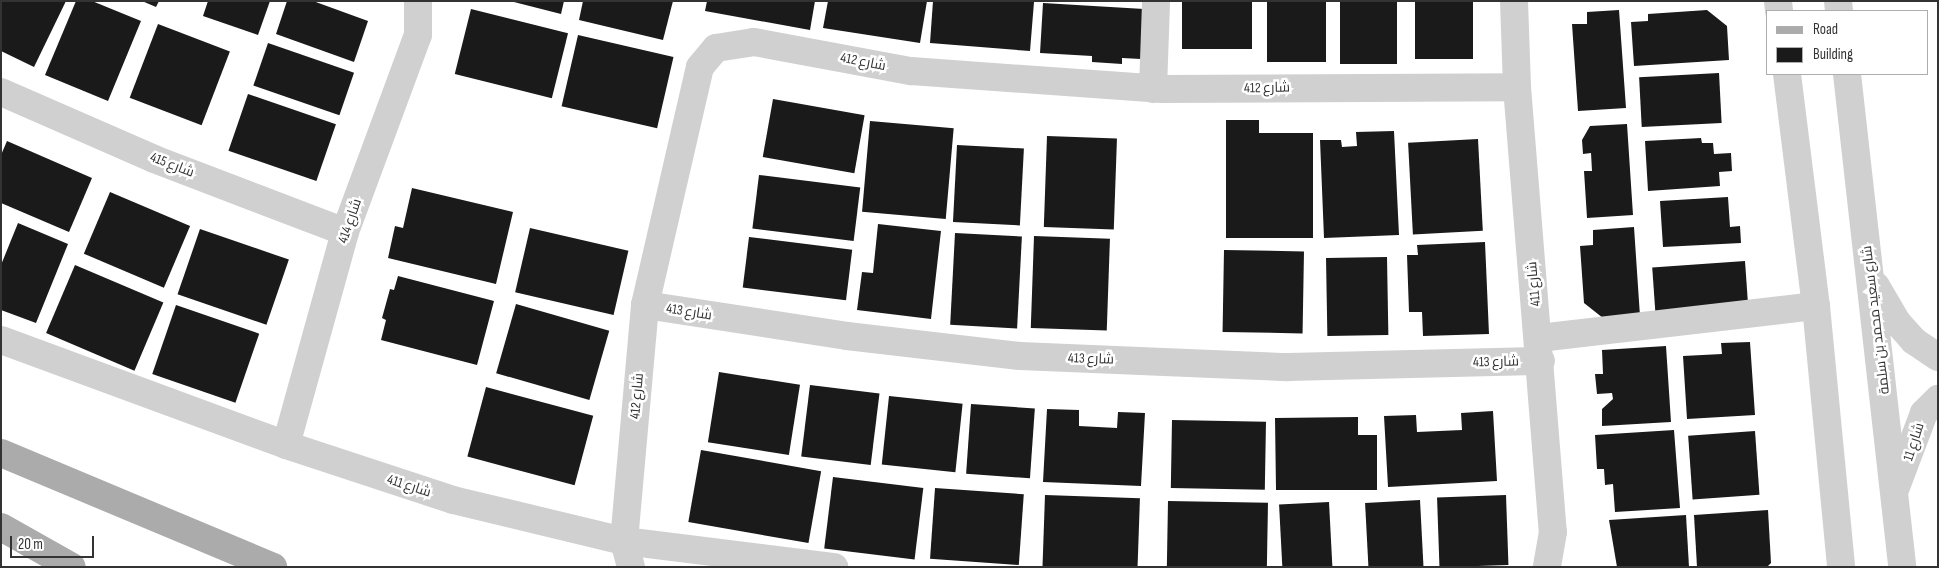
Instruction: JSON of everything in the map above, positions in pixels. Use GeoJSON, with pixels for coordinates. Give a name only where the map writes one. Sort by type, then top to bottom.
{"type":"FeatureCollection","features":[{"type":"Feature","properties":{"kind":"main road"},"geometry":{"type":"LineString","coordinates":[[1,453],[274,567]]}},
{"type":"Feature","properties":{"kind":"main road"},"geometry":{"type":"LineString","coordinates":[[1,527],[72,567]]}},
{"type":"Feature","properties":{"kind":"street","name":"شارع 414"},"geometry":{"type":"LineString","coordinates":[[286,445],[345,232],[418,35],[418,1]]}},
{"type":"Feature","properties":{"kind":"street"},"geometry":{"type":"LineString","coordinates":[[1154,88],[1156,1]]}},
{"type":"Feature","properties":{"kind":"street","name":"شارع 411"},"geometry":{"type":"LineString","coordinates":[[1514,1],[1517,87],[1540,349],[1553,532],[1547,567]]}},
{"type":"Feature","properties":{"kind":"street","name":"شارع 412"},"geometry":{"type":"LineString","coordinates":[[627,554],[645,305],[700,67],[716,48],[754,42],[910,71],[1154,88],[1517,87]]}},
{"type":"Feature","properties":{"kind":"street"},"geometry":{"type":"LineString","coordinates":[[1787,75],[1816,306],[1842,567]]}},
{"type":"Feature","properties":{"kind":"street","name":"شارع سعيد محمد بن سلمة"},"geometry":{"type":"LineString","coordinates":[[1847,75],[1895,489],[1902,567]]}},
{"type":"Feature","properties":{"kind":"street","name":"شارع 415"},"geometry":{"type":"LineString","coordinates":[[1,92],[154,159],[345,232]]}},
{"type":"Feature","properties":{"kind":"street"},"geometry":{"type":"LineString","coordinates":[[1871,278],[1897,322],[1914,341],[1938,357]]}},
{"type":"Feature","properties":{"kind":"street","name":"شارع 413"},"geometry":{"type":"LineString","coordinates":[[645,305],[847,336],[1020,356],[1288,367],[1540,349],[1816,306]]}},
{"type":"Feature","properties":{"kind":"street","name":"شارع 411"},"geometry":{"type":"LineString","coordinates":[[1,340],[286,445],[453,500],[627,554],[834,567]]}},
{"type":"Feature","properties":{"kind":"street","name":"شارع 11"},"geometry":{"type":"LineString","coordinates":[[1895,489],[1924,412],[1938,399]]}},
{"type":"Feature","properties":{"kind":"building"},"geometry":{"type":"Polygon","coordinates":[[[1,1],[66,1],[34,67],[1,51],[1,1]]]}},
{"type":"Feature","properties":{"kind":"building"},"geometry":{"type":"Polygon","coordinates":[[[76,1],[92,1],[141,21],[108,101],[45,75],[76,1]]]}},
{"type":"Feature","properties":{"kind":"building"},"geometry":{"type":"Polygon","coordinates":[[[142,1],[159,1],[156,7],[142,1]]]}},
{"type":"Feature","properties":{"kind":"building"},"geometry":{"type":"Polygon","coordinates":[[[208,1],[270,1],[258,35],[203,16],[208,1]]]}},
{"type":"Feature","properties":{"kind":"building"},"geometry":{"type":"Polygon","coordinates":[[[287,1],[313,1],[368,21],[354,62],[276,34],[287,1]]]}},
{"type":"Feature","properties":{"kind":"building"},"geometry":{"type":"Polygon","coordinates":[[[510,1],[564,1],[561,14],[510,1]]]}},
{"type":"Feature","properties":{"kind":"building"},"geometry":{"type":"Polygon","coordinates":[[[583,1],[673,1],[663,40],[579,20],[583,1]]]}},
{"type":"Feature","properties":{"kind":"building"},"geometry":{"type":"Polygon","coordinates":[[[707,1],[815,1],[810,30],[705,11],[707,1]]]}},
{"type":"Feature","properties":{"kind":"building"},"geometry":{"type":"Polygon","coordinates":[[[828,1],[927,1],[920,43],[823,28],[828,1]]]}},
{"type":"Feature","properties":{"kind":"building"},"geometry":{"type":"Polygon","coordinates":[[[933,1],[1034,2],[1030,51],[930,43],[933,1]]]}},
{"type":"Feature","properties":{"kind":"building"},"geometry":{"type":"Polygon","coordinates":[[[1182,1],[1252,1],[1252,49],[1182,49],[1182,1]]]}},
{"type":"Feature","properties":{"kind":"building"},"geometry":{"type":"Polygon","coordinates":[[[1267,1],[1326,1],[1326,62],[1267,62],[1267,1]]]}},
{"type":"Feature","properties":{"kind":"building"},"geometry":{"type":"Polygon","coordinates":[[[1340,1],[1397,1],[1397,64],[1340,64],[1340,1]]]}},
{"type":"Feature","properties":{"kind":"building"},"geometry":{"type":"Polygon","coordinates":[[[1415,1],[1473,1],[1473,59],[1415,59],[1415,1]]]}},
{"type":"Feature","properties":{"kind":"building"},"geometry":{"type":"Polygon","coordinates":[[[1043,3],[1144,9],[1141,59],[1122,58],[1122,64],[1092,62],[1092,56],[1040,53],[1043,3]]]}},
{"type":"Feature","properties":{"kind":"building"},"geometry":{"type":"Polygon","coordinates":[[[471,9],[568,33],[552,98],[455,74],[471,9]]]}},
{"type":"Feature","properties":{"kind":"building"},"geometry":{"type":"Polygon","coordinates":[[[1619,10],[1626,108],[1578,111],[1572,24],[1587,24],[1587,12],[1619,10]]]}},
{"type":"Feature","properties":{"kind":"building"},"geometry":{"type":"Polygon","coordinates":[[[1707,10],[1727,26],[1729,60],[1634,66],[1631,22],[1648,21],[1648,14],[1707,10]]]}},
{"type":"Feature","properties":{"kind":"building"},"geometry":{"type":"Polygon","coordinates":[[[158,24],[230,52],[202,125],[130,98],[158,24]]]}},
{"type":"Feature","properties":{"kind":"building"},"geometry":{"type":"Polygon","coordinates":[[[578,35],[673,57],[657,128],[562,106],[578,35]]]}},
{"type":"Feature","properties":{"kind":"building"},"geometry":{"type":"Polygon","coordinates":[[[268,43],[354,73],[339,115],[253,86],[268,43]]]}},
{"type":"Feature","properties":{"kind":"building"},"geometry":{"type":"Polygon","coordinates":[[[1719,73],[1722,123],[1642,127],[1639,77],[1719,73]]]}},
{"type":"Feature","properties":{"kind":"building"},"geometry":{"type":"Polygon","coordinates":[[[248,94],[336,124],[316,181],[228,151],[248,94]]]}},
{"type":"Feature","properties":{"kind":"building"},"geometry":{"type":"Polygon","coordinates":[[[773,99],[865,115],[854,173],[763,157],[773,99]]]}},
{"type":"Feature","properties":{"kind":"building"},"geometry":{"type":"Polygon","coordinates":[[[1226,120],[1259,120],[1259,133],[1313,133],[1313,238],[1226,238],[1226,120]]]}},
{"type":"Feature","properties":{"kind":"building"},"geometry":{"type":"Polygon","coordinates":[[[870,121],[954,128],[946,219],[862,212],[870,121]]]}},
{"type":"Feature","properties":{"kind":"building"},"geometry":{"type":"Polygon","coordinates":[[[1627,124],[1633,215],[1587,218],[1584,171],[1592,171],[1591,153],[1583,154],[1582,140],[1590,126],[1627,124]]]}},
{"type":"Feature","properties":{"kind":"building"},"geometry":{"type":"Polygon","coordinates":[[[1394,131],[1399,235],[1324,238],[1320,140],[1341,140],[1342,147],[1357,146],[1356,132],[1394,131]]]}},
{"type":"Feature","properties":{"kind":"building"},"geometry":{"type":"Polygon","coordinates":[[[1047,136],[1117,138],[1114,229],[1044,227],[1047,136]]]}},
{"type":"Feature","properties":{"kind":"building"},"geometry":{"type":"Polygon","coordinates":[[[1701,138],[1702,143],[1713,143],[1714,154],[1731,153],[1732,171],[1719,172],[1720,186],[1648,191],[1645,141],[1701,138]]]}},
{"type":"Feature","properties":{"kind":"building"},"geometry":{"type":"Polygon","coordinates":[[[1478,139],[1483,231],[1413,235],[1408,143],[1478,139]]]}},
{"type":"Feature","properties":{"kind":"building"},"geometry":{"type":"Polygon","coordinates":[[[7,141],[92,178],[69,232],[1,203],[1,155],[7,141]]]}},
{"type":"Feature","properties":{"kind":"building"},"geometry":{"type":"Polygon","coordinates":[[[957,145],[1024,149],[1020,225],[953,222],[957,145]]]}},
{"type":"Feature","properties":{"kind":"building"},"geometry":{"type":"Polygon","coordinates":[[[759,175],[860,187],[854,241],[752,229],[759,175]]]}},
{"type":"Feature","properties":{"kind":"building"},"geometry":{"type":"Polygon","coordinates":[[[412,188],[513,212],[496,284],[388,258],[395,226],[403,228],[412,188]]]}},
{"type":"Feature","properties":{"kind":"building"},"geometry":{"type":"Polygon","coordinates":[[[110,192],[190,226],[164,288],[84,254],[110,192]]]}},
{"type":"Feature","properties":{"kind":"building"},"geometry":{"type":"Polygon","coordinates":[[[1728,197],[1730,227],[1740,226],[1741,243],[1663,247],[1660,201],[1728,197]]]}},
{"type":"Feature","properties":{"kind":"building"},"geometry":{"type":"Polygon","coordinates":[[[18,223],[68,244],[36,323],[1,310],[1,265],[18,223]]]}},
{"type":"Feature","properties":{"kind":"building"},"geometry":{"type":"Polygon","coordinates":[[[878,224],[941,231],[931,319],[857,310],[862,272],[873,273],[878,224]]]}},
{"type":"Feature","properties":{"kind":"building"},"geometry":{"type":"Polygon","coordinates":[[[1634,227],[1640,316],[1603,318],[1584,303],[1580,246],[1593,245],[1593,230],[1634,227]]]}},
{"type":"Feature","properties":{"kind":"building"},"geometry":{"type":"Polygon","coordinates":[[[530,228],[628,251],[614,315],[515,292],[530,228]]]}},
{"type":"Feature","properties":{"kind":"building"},"geometry":{"type":"Polygon","coordinates":[[[200,229],[289,260],[266,325],[178,294],[200,229]]]}},
{"type":"Feature","properties":{"kind":"building"},"geometry":{"type":"Polygon","coordinates":[[[955,233],[1022,237],[1017,328],[950,325],[955,233]]]}},
{"type":"Feature","properties":{"kind":"building"},"geometry":{"type":"Polygon","coordinates":[[[1034,236],[1110,239],[1107,331],[1031,328],[1034,236]]]}},
{"type":"Feature","properties":{"kind":"building"},"geometry":{"type":"Polygon","coordinates":[[[749,237],[852,250],[846,300],[743,288],[749,237]]]}},
{"type":"Feature","properties":{"kind":"building"},"geometry":{"type":"Polygon","coordinates":[[[1485,242],[1489,334],[1423,336],[1422,312],[1409,312],[1407,255],[1418,255],[1417,245],[1485,242]]]}},
{"type":"Feature","properties":{"kind":"building"},"geometry":{"type":"Polygon","coordinates":[[[1224,250],[1304,251],[1303,333],[1223,332],[1224,250]]]}},
{"type":"Feature","properties":{"kind":"building"},"geometry":{"type":"Polygon","coordinates":[[[1387,257],[1388,335],[1327,336],[1326,258],[1387,257]]]}},
{"type":"Feature","properties":{"kind":"building"},"geometry":{"type":"Polygon","coordinates":[[[1745,261],[1749,313],[1656,319],[1652,267],[1745,261]]]}},
{"type":"Feature","properties":{"kind":"building"},"geometry":{"type":"Polygon","coordinates":[[[75,265],[163,303],[134,371],[46,333],[75,265]]]}},
{"type":"Feature","properties":{"kind":"building"},"geometry":{"type":"Polygon","coordinates":[[[398,276],[494,301],[477,365],[381,340],[386,320],[382,318],[390,289],[394,290],[398,276]]]}},
{"type":"Feature","properties":{"kind":"building"},"geometry":{"type":"Polygon","coordinates":[[[516,304],[609,331],[589,400],[496,373],[516,304]]]}},
{"type":"Feature","properties":{"kind":"building"},"geometry":{"type":"Polygon","coordinates":[[[176,305],[259,334],[235,403],[152,374],[176,305]]]}},
{"type":"Feature","properties":{"kind":"building"},"geometry":{"type":"Polygon","coordinates":[[[1750,342],[1755,415],[1687,419],[1683,356],[1722,354],[1721,343],[1750,342]]]}},
{"type":"Feature","properties":{"kind":"building"},"geometry":{"type":"Polygon","coordinates":[[[1666,346],[1671,422],[1602,426],[1602,409],[1613,399],[1612,393],[1597,394],[1595,374],[1603,374],[1602,350],[1666,346]]]}},
{"type":"Feature","properties":{"kind":"building"},"geometry":{"type":"Polygon","coordinates":[[[719,372],[800,385],[789,455],[708,442],[719,372]]]}},
{"type":"Feature","properties":{"kind":"building"},"geometry":{"type":"Polygon","coordinates":[[[810,385],[879,394],[871,465],[801,456],[810,385]]]}},
{"type":"Feature","properties":{"kind":"building"},"geometry":{"type":"Polygon","coordinates":[[[486,387],[593,416],[575,485],[467,457],[486,387]]]}},
{"type":"Feature","properties":{"kind":"building"},"geometry":{"type":"Polygon","coordinates":[[[889,396],[963,404],[955,472],[882,465],[889,396]]]}},
{"type":"Feature","properties":{"kind":"building"},"geometry":{"type":"Polygon","coordinates":[[[971,404],[1035,408],[1030,478],[966,474],[971,404]]]}},
{"type":"Feature","properties":{"kind":"building"},"geometry":{"type":"Polygon","coordinates":[[[1047,409],[1079,410],[1079,426],[1117,428],[1118,412],[1145,413],[1141,486],[1043,482],[1047,409]]]}},
{"type":"Feature","properties":{"kind":"building"},"geometry":{"type":"Polygon","coordinates":[[[1493,411],[1497,481],[1388,487],[1384,416],[1416,415],[1417,432],[1462,430],[1461,413],[1493,411]]]}},
{"type":"Feature","properties":{"kind":"building"},"geometry":{"type":"Polygon","coordinates":[[[1358,417],[1358,435],[1377,435],[1377,490],[1276,490],[1275,418],[1358,417]]]}},
{"type":"Feature","properties":{"kind":"building"},"geometry":{"type":"Polygon","coordinates":[[[1172,420],[1266,422],[1265,490],[1171,488],[1172,420]]]}},
{"type":"Feature","properties":{"kind":"building"},"geometry":{"type":"Polygon","coordinates":[[[1674,430],[1680,508],[1615,512],[1613,484],[1605,485],[1604,469],[1597,469],[1595,435],[1674,430]]]}},
{"type":"Feature","properties":{"kind":"building"},"geometry":{"type":"Polygon","coordinates":[[[1755,431],[1759,495],[1693,500],[1688,436],[1755,431]]]}},
{"type":"Feature","properties":{"kind":"building"},"geometry":{"type":"Polygon","coordinates":[[[701,450],[821,471],[808,543],[688,522],[701,450]]]}},
{"type":"Feature","properties":{"kind":"building"},"geometry":{"type":"Polygon","coordinates":[[[833,477],[923,488],[915,560],[824,548],[833,477]]]}},
{"type":"Feature","properties":{"kind":"building"},"geometry":{"type":"Polygon","coordinates":[[[935,488],[1024,494],[1019,565],[930,559],[935,488]]]}},
{"type":"Feature","properties":{"kind":"building"},"geometry":{"type":"Polygon","coordinates":[[[1045,495],[1140,498],[1138,567],[1042,567],[1045,495]]]}},
{"type":"Feature","properties":{"kind":"building"},"geometry":{"type":"Polygon","coordinates":[[[1506,495],[1508,565],[1439,567],[1437,497],[1506,495]]]}},
{"type":"Feature","properties":{"kind":"building"},"geometry":{"type":"Polygon","coordinates":[[[1420,500],[1424,567],[1368,567],[1365,503],[1420,500]]]}},
{"type":"Feature","properties":{"kind":"building"},"geometry":{"type":"Polygon","coordinates":[[[1168,501],[1268,503],[1267,567],[1167,567],[1168,501]]]}},
{"type":"Feature","properties":{"kind":"building"},"geometry":{"type":"Polygon","coordinates":[[[1329,502],[1332,566],[1282,567],[1279,505],[1329,502]]]}},
{"type":"Feature","properties":{"kind":"building"},"geometry":{"type":"Polygon","coordinates":[[[1768,510],[1771,563],[1767,567],[1697,567],[1694,515],[1768,510]]]}},
{"type":"Feature","properties":{"kind":"building"},"geometry":{"type":"Polygon","coordinates":[[[1686,515],[1689,567],[1617,567],[1609,520],[1686,515]]]}}]}
